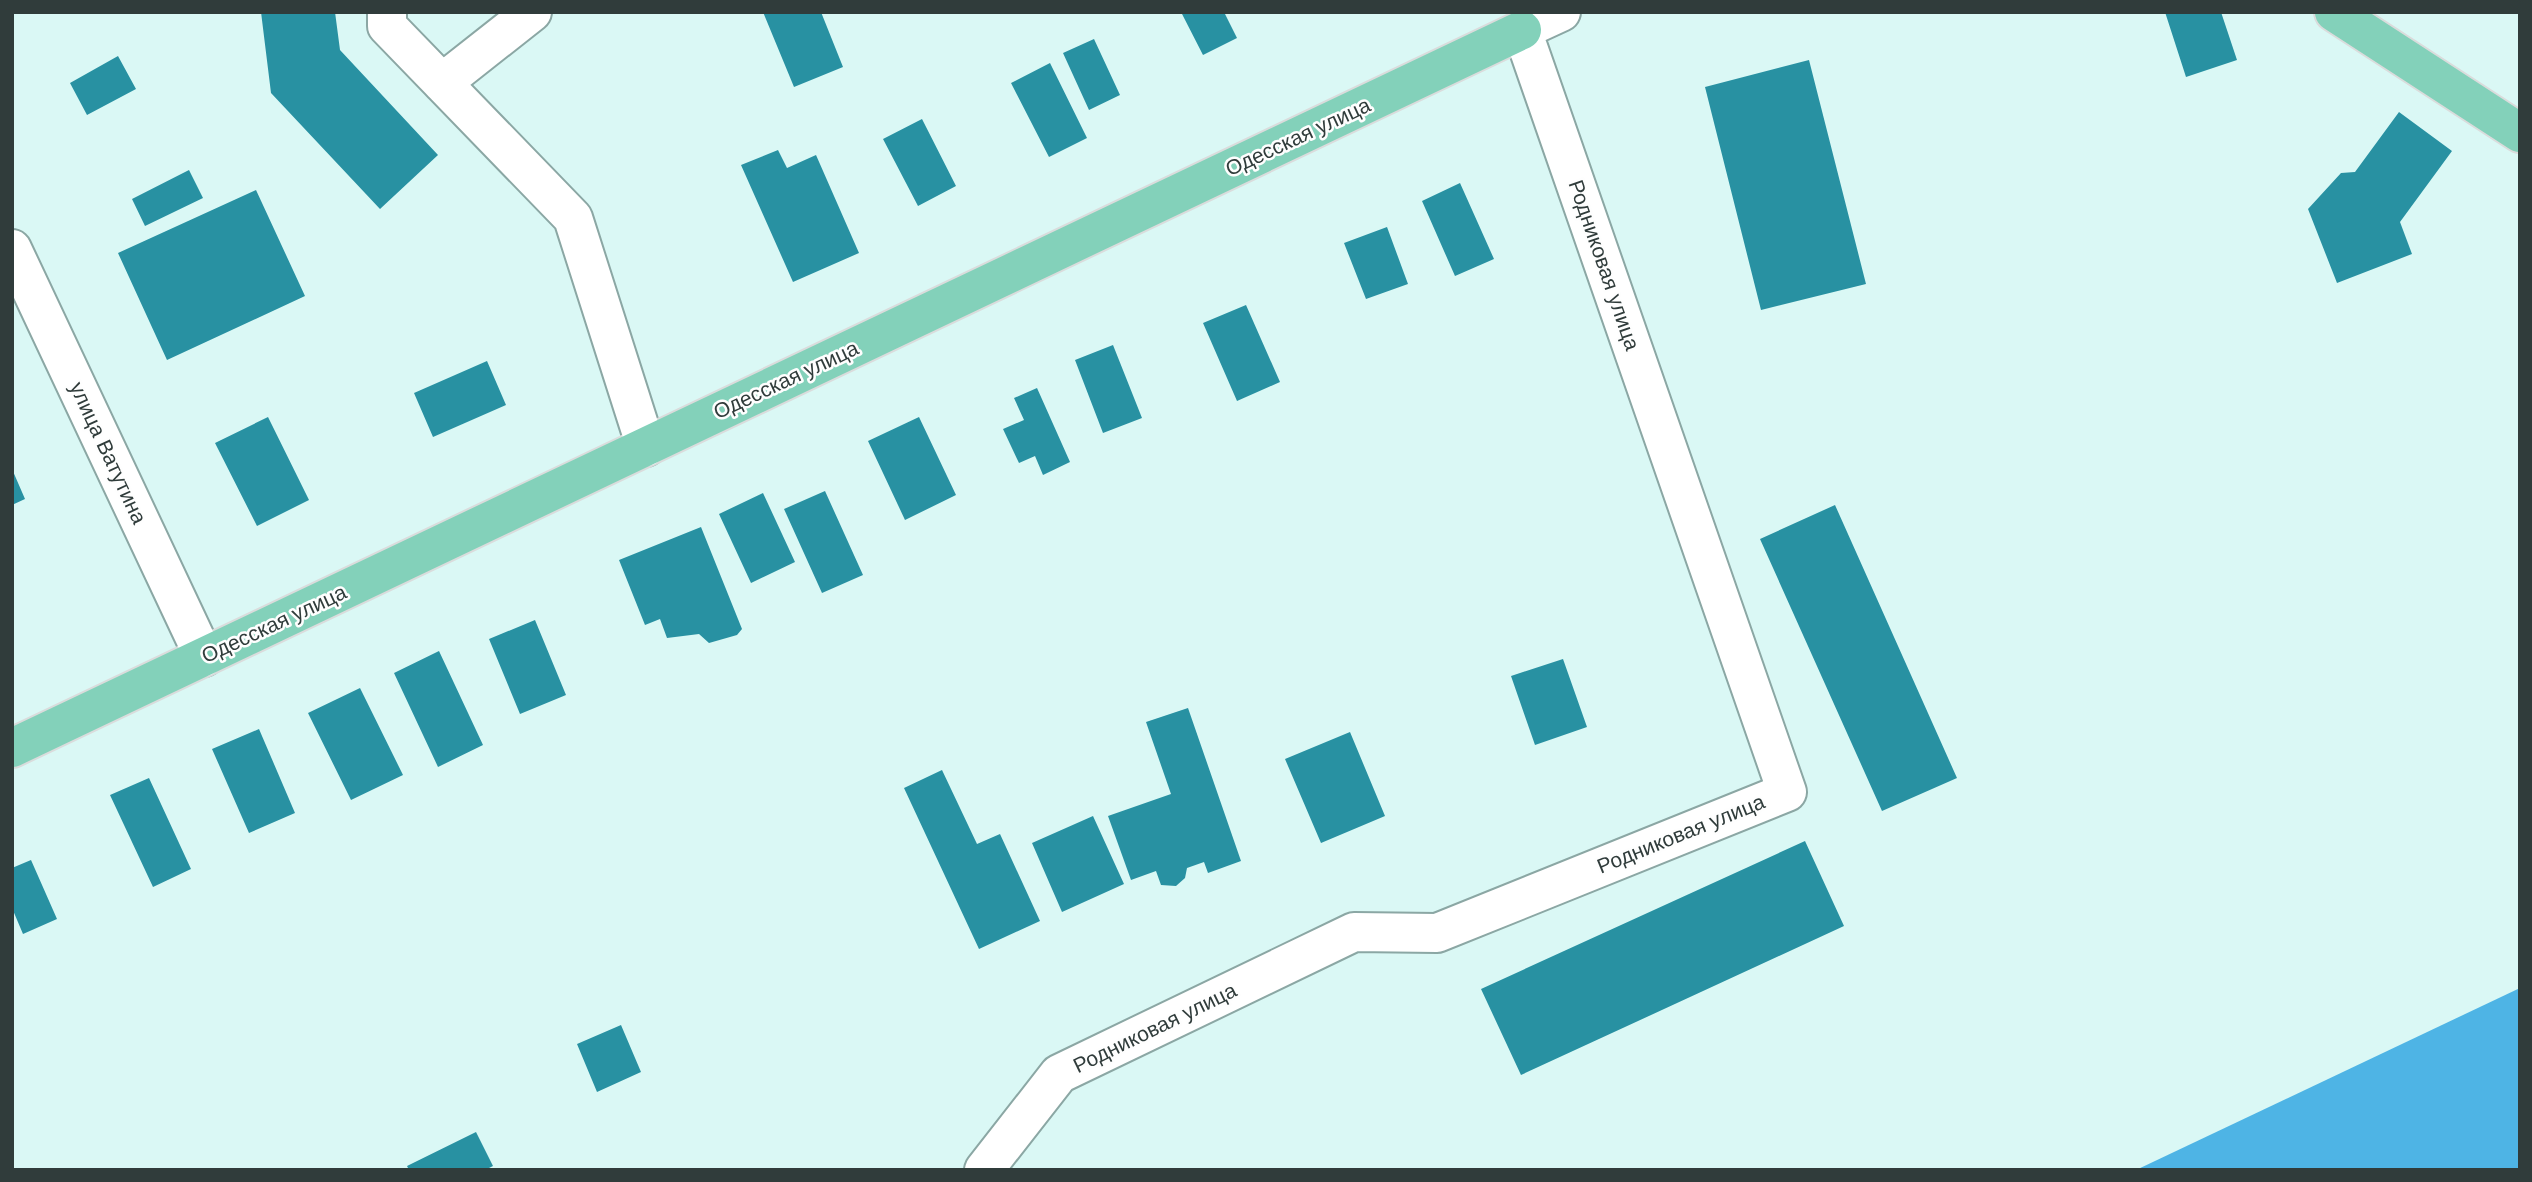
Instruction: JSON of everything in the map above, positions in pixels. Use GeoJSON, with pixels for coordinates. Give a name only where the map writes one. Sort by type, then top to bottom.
{"type":"FeatureCollection","features":[{"type":"Feature","properties":{"kind":"main road"},"geometry":{"type":"LineString","coordinates":[[2334,12],[2520,132]]}},
{"type":"Feature","properties":{"kind":"main road","name":"Одесская улица"},"geometry":{"type":"LineString","coordinates":[[12,748],[1522,30]]}},
{"type":"Feature","properties":{"kind":"street"},"geometry":{"type":"LineString","coordinates":[[387,12],[387,26],[573,218],[646,447]]}},
{"type":"Feature","properties":{"kind":"street"},"geometry":{"type":"LineString","coordinates":[[442,83],[532,12]]}},
{"type":"Feature","properties":{"kind":"street","name":"Одесская улица"},"geometry":{"type":"LineString","coordinates":[[1522,30],[1561,12]]}},
{"type":"Feature","properties":{"kind":"street","name":"Родниковая улица"},"geometry":{"type":"LineString","coordinates":[[984,1170],[1059,1074],[1354,932],[1437,933],[1787,792],[1522,30]]}},
{"type":"Feature","properties":{"kind":"street","name":"улица Ватутина"},"geometry":{"type":"LineString","coordinates":[[12,249],[204,657]]}},
{"type":"Feature","properties":{"kind":"water"},"geometry":{"type":"Polygon","coordinates":[[[2520,988],[2520,1170],[2136,1170],[2520,988]]]}},
{"type":"Feature","properties":{"kind":"building"},"geometry":{"type":"Polygon","coordinates":[[[261,12],[335,12],[340,50],[438,155],[380,209],[271,93],[261,12]]]}},
{"type":"Feature","properties":{"kind":"building"},"geometry":{"type":"Polygon","coordinates":[[[763,12],[821,12],[843,67],[794,87],[763,12]]]}},
{"type":"Feature","properties":{"kind":"building"},"geometry":{"type":"Polygon","coordinates":[[[1181,12],[1224,12],[1237,38],[1203,55],[1181,12]]]}},
{"type":"Feature","properties":{"kind":"building"},"geometry":{"type":"Polygon","coordinates":[[[2165,12],[2221,12],[2237,60],[2186,77],[2165,12]]]}},
{"type":"Feature","properties":{"kind":"building"},"geometry":{"type":"Polygon","coordinates":[[[1094,39],[1120,95],[1089,110],[1063,53],[1094,39]]]}},
{"type":"Feature","properties":{"kind":"building"},"geometry":{"type":"Polygon","coordinates":[[[118,56],[136,89],[87,115],[70,83],[118,56]]]}},
{"type":"Feature","properties":{"kind":"building"},"geometry":{"type":"Polygon","coordinates":[[[1809,60],[1866,284],[1761,310],[1705,87],[1809,60]]]}},
{"type":"Feature","properties":{"kind":"building"},"geometry":{"type":"Polygon","coordinates":[[[1050,63],[1087,138],[1049,157],[1011,83],[1050,63]]]}},
{"type":"Feature","properties":{"kind":"building"},"geometry":{"type":"Polygon","coordinates":[[[2399,112],[2452,151],[2400,222],[2412,254],[2337,283],[2308,209],[2341,173],[2355,172],[2399,112]]]}},
{"type":"Feature","properties":{"kind":"building"},"geometry":{"type":"Polygon","coordinates":[[[922,119],[956,186],[918,206],[883,139],[922,119]]]}},
{"type":"Feature","properties":{"kind":"building"},"geometry":{"type":"Polygon","coordinates":[[[778,150],[787,168],[816,155],[859,253],[793,282],[741,165],[778,150]]]}},
{"type":"Feature","properties":{"kind":"building"},"geometry":{"type":"Polygon","coordinates":[[[189,170],[203,198],[145,226],[132,199],[189,170]]]}},
{"type":"Feature","properties":{"kind":"building"},"geometry":{"type":"Polygon","coordinates":[[[1460,183],[1494,259],[1455,276],[1422,201],[1460,183]]]}},
{"type":"Feature","properties":{"kind":"building"},"geometry":{"type":"Polygon","coordinates":[[[256,190],[305,296],[167,360],[118,253],[256,190]]]}},
{"type":"Feature","properties":{"kind":"building"},"geometry":{"type":"Polygon","coordinates":[[[1387,227],[1408,284],[1366,299],[1344,243],[1387,227]]]}},
{"type":"Feature","properties":{"kind":"building"},"geometry":{"type":"Polygon","coordinates":[[[1246,305],[1280,382],[1237,401],[1203,323],[1246,305]]]}},
{"type":"Feature","properties":{"kind":"building"},"geometry":{"type":"Polygon","coordinates":[[[1113,345],[1142,418],[1103,433],[1075,360],[1113,345]]]}},
{"type":"Feature","properties":{"kind":"building"},"geometry":{"type":"Polygon","coordinates":[[[487,361],[506,405],[433,437],[414,393],[487,361]]]}},
{"type":"Feature","properties":{"kind":"building"},"geometry":{"type":"Polygon","coordinates":[[[1037,388],[1070,462],[1043,475],[1035,456],[1019,463],[1003,429],[1024,420],[1014,398],[1037,388]]]}},
{"type":"Feature","properties":{"kind":"building"},"geometry":{"type":"Polygon","coordinates":[[[268,417],[309,500],[257,526],[215,443],[268,417]]]}},
{"type":"Feature","properties":{"kind":"building"},"geometry":{"type":"Polygon","coordinates":[[[919,417],[956,495],[905,520],[868,441],[919,417]]]}},
{"type":"Feature","properties":{"kind":"building"},"geometry":{"type":"Polygon","coordinates":[[[12,469],[25,499],[12,505],[12,469]]]}},
{"type":"Feature","properties":{"kind":"building"},"geometry":{"type":"Polygon","coordinates":[[[825,491],[863,575],[822,593],[784,509],[825,491]]]}},
{"type":"Feature","properties":{"kind":"building"},"geometry":{"type":"Polygon","coordinates":[[[763,493],[795,562],[751,583],[719,514],[763,493]]]}},
{"type":"Feature","properties":{"kind":"building"},"geometry":{"type":"Polygon","coordinates":[[[1835,505],[1957,778],[1882,811],[1760,539],[1835,505]]]}},
{"type":"Feature","properties":{"kind":"building"},"geometry":{"type":"Polygon","coordinates":[[[701,527],[742,629],[737,635],[709,643],[699,634],[667,638],[660,619],[645,625],[619,560],[701,527]]]}},
{"type":"Feature","properties":{"kind":"building"},"geometry":{"type":"Polygon","coordinates":[[[535,620],[566,695],[520,714],[489,639],[535,620]]]}},
{"type":"Feature","properties":{"kind":"building"},"geometry":{"type":"Polygon","coordinates":[[[439,651],[483,745],[438,767],[394,673],[439,651]]]}},
{"type":"Feature","properties":{"kind":"building"},"geometry":{"type":"Polygon","coordinates":[[[1563,659],[1587,727],[1535,745],[1511,676],[1563,659]]]}},
{"type":"Feature","properties":{"kind":"building"},"geometry":{"type":"Polygon","coordinates":[[[360,688],[403,775],[351,800],[308,713],[360,688]]]}},
{"type":"Feature","properties":{"kind":"building"},"geometry":{"type":"Polygon","coordinates":[[[1188,708],[1241,861],[1208,873],[1204,862],[1187,868],[1185,878],[1176,886],[1161,885],[1156,871],[1131,880],[1108,816],[1171,794],[1146,722],[1188,708]]]}},
{"type":"Feature","properties":{"kind":"building"},"geometry":{"type":"Polygon","coordinates":[[[259,729],[295,813],[249,833],[212,749],[259,729]]]}},
{"type":"Feature","properties":{"kind":"building"},"geometry":{"type":"Polygon","coordinates":[[[1350,732],[1385,816],[1321,843],[1285,759],[1350,732]]]}},
{"type":"Feature","properties":{"kind":"building"},"geometry":{"type":"Polygon","coordinates":[[[942,770],[977,844],[1000,834],[1040,921],[979,949],[904,788],[942,770]]]}},
{"type":"Feature","properties":{"kind":"building"},"geometry":{"type":"Polygon","coordinates":[[[149,778],[191,869],[153,887],[110,795],[149,778]]]}},
{"type":"Feature","properties":{"kind":"building"},"geometry":{"type":"Polygon","coordinates":[[[1093,816],[1124,884],[1062,912],[1032,843],[1093,816]]]}},
{"type":"Feature","properties":{"kind":"building"},"geometry":{"type":"Polygon","coordinates":[[[1805,841],[1844,926],[1521,1075],[1481,989],[1805,841]]]}},
{"type":"Feature","properties":{"kind":"building"},"geometry":{"type":"Polygon","coordinates":[[[31,860],[57,919],[23,934],[12,908],[12,868],[31,860]]]}},
{"type":"Feature","properties":{"kind":"building"},"geometry":{"type":"Polygon","coordinates":[[[621,1025],[641,1072],[597,1092],[577,1044],[621,1025]]]}},
{"type":"Feature","properties":{"kind":"building"},"geometry":{"type":"Polygon","coordinates":[[[476,1132],[493,1166],[485,1170],[409,1170],[407,1166],[476,1132]]]}}]}
